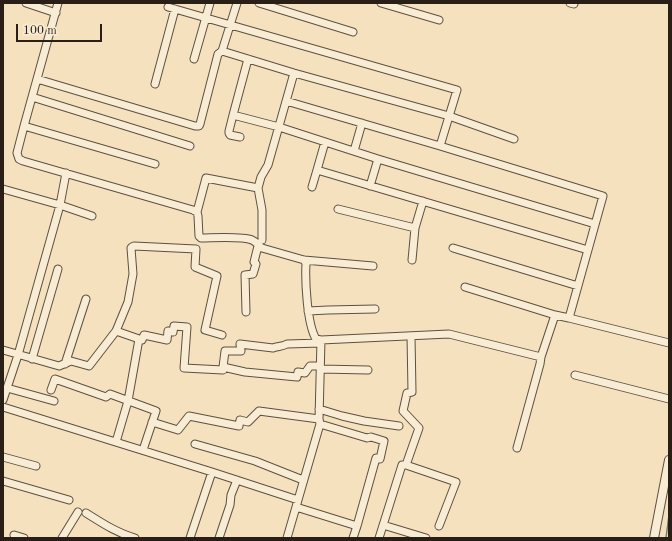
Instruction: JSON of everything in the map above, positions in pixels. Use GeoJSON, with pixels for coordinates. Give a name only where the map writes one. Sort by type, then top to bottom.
{"type":"FeatureCollection","features":[{"type":"Feature","properties":{"kind":"street"},"geometry":{"type":"LineString","coordinates":[[26,3],[56,12]]}},
{"type":"Feature","properties":{"kind":"street"},"geometry":{"type":"LineString","coordinates":[[58,3],[24,126],[18,158],[23,161],[197,212]]}},
{"type":"Feature","properties":{"kind":"street"},"geometry":{"type":"LineString","coordinates":[[194,59],[210,3]]}},
{"type":"Feature","properties":{"kind":"street"},"geometry":{"type":"LineString","coordinates":[[37,80],[199,126],[218,54],[222,51],[237,3]]}},
{"type":"Feature","properties":{"kind":"street"},"geometry":{"type":"LineString","coordinates":[[260,3],[353,32]]}},
{"type":"Feature","properties":{"kind":"street"},"geometry":{"type":"LineString","coordinates":[[381,3],[439,20]]}},
{"type":"Feature","properties":{"kind":"street"},"geometry":{"type":"LineString","coordinates":[[155,84],[172,8],[457,90],[440,146]]}},
{"type":"Feature","properties":{"kind":"street"},"geometry":{"type":"LineString","coordinates":[[222,51],[294,73],[449,116],[514,139]]}},
{"type":"Feature","properties":{"kind":"street"},"geometry":{"type":"LineString","coordinates":[[240,137],[229,133],[248,59]]}},
{"type":"Feature","properties":{"kind":"street"},"geometry":{"type":"LineString","coordinates":[[246,312],[245,275],[253,274],[256,264],[254,262],[260,243],[262,210],[258,188],[261,177],[268,165],[294,73]]}},
{"type":"Feature","properties":{"kind":"street"},"geometry":{"type":"LineString","coordinates":[[32,97],[190,146]]}},
{"type":"Feature","properties":{"kind":"street"},"geometry":{"type":"LineString","coordinates":[[286,101],[603,196],[569,318]]}},
{"type":"Feature","properties":{"kind":"street"},"geometry":{"type":"LineString","coordinates":[[233,114],[596,224]]}},
{"type":"Feature","properties":{"kind":"street"},"geometry":{"type":"LineString","coordinates":[[354,151],[362,123]]}},
{"type":"Feature","properties":{"kind":"street"},"geometry":{"type":"LineString","coordinates":[[24,126],[155,164]]}},
{"type":"Feature","properties":{"kind":"street"},"geometry":{"type":"LineString","coordinates":[[312,187],[325,142]]}},
{"type":"Feature","properties":{"kind":"street"},"geometry":{"type":"LineString","coordinates":[[370,186],[378,159]]}},
{"type":"Feature","properties":{"kind":"street"},"geometry":{"type":"LineString","coordinates":[[317,170],[588,250]]}},
{"type":"Feature","properties":{"kind":"street"},"geometry":{"type":"LineString","coordinates":[[3,400],[18,355],[60,205],[66,173]]}},
{"type":"Feature","properties":{"kind":"street"},"geometry":{"type":"LineString","coordinates":[[222,335],[205,330],[216,276],[194,267],[199,236],[197,212],[206,178],[258,188]]}},
{"type":"Feature","properties":{"kind":"street"},"geometry":{"type":"LineString","coordinates":[[3,189],[60,205],[92,216]]}},
{"type":"Feature","properties":{"kind":"street"},"geometry":{"type":"LineString","coordinates":[[412,260],[414,228],[423,201]]}},
{"type":"Feature","properties":{"kind":"street"},"geometry":{"type":"LineString","coordinates":[[338,209],[414,228]]}},
{"type":"Feature","properties":{"kind":"street"},"geometry":{"type":"LineString","coordinates":[[199,236],[201,238],[240,238],[252,240],[304,260],[373,266]]}},
{"type":"Feature","properties":{"kind":"street"},"geometry":{"type":"LineString","coordinates":[[3,350],[59,366],[71,361],[89,366],[116,331],[128,302],[133,274],[132,247],[196,249]]}},
{"type":"Feature","properties":{"kind":"street"},"geometry":{"type":"LineString","coordinates":[[453,248],[578,286]]}},
{"type":"Feature","properties":{"kind":"street"},"geometry":{"type":"LineString","coordinates":[[304,260],[306,263],[308,311],[313,334],[316,339],[321,342]]}},
{"type":"Feature","properties":{"kind":"street"},"geometry":{"type":"LineString","coordinates":[[32,359],[58,269]]}},
{"type":"Feature","properties":{"kind":"street"},"geometry":{"type":"LineString","coordinates":[[465,287],[555,315],[669,343]]}},
{"type":"Feature","properties":{"kind":"street"},"geometry":{"type":"LineString","coordinates":[[65,364],[86,299]]}},
{"type":"Feature","properties":{"kind":"street"},"geometry":{"type":"LineString","coordinates":[[308,311],[374,309]]}},
{"type":"Feature","properties":{"kind":"street"},"geometry":{"type":"LineString","coordinates":[[517,448],[541,357],[555,315]]}},
{"type":"Feature","properties":{"kind":"street"},"geometry":{"type":"LineString","coordinates":[[116,331],[142,340],[144,335],[167,340],[168,331],[173,332],[174,326],[187,327],[184,368],[223,370],[225,351],[241,351],[240,344],[273,348],[287,344],[449,334],[541,357]]}},
{"type":"Feature","properties":{"kind":"street"},"geometry":{"type":"LineString","coordinates":[[406,466],[419,428],[404,411],[407,393],[412,392],[411,336]]}},
{"type":"Feature","properties":{"kind":"street"},"geometry":{"type":"LineString","coordinates":[[116,442],[128,401],[139,339]]}},
{"type":"Feature","properties":{"kind":"street"},"geometry":{"type":"LineString","coordinates":[[287,538],[319,422],[321,342]]}},
{"type":"Feature","properties":{"kind":"street"},"geometry":{"type":"LineString","coordinates":[[223,367],[245,372],[297,377],[298,372],[305,373],[310,366],[368,370]]}},
{"type":"Feature","properties":{"kind":"street"},"geometry":{"type":"LineString","coordinates":[[575,375],[669,399]]}},
{"type":"Feature","properties":{"kind":"street"},"geometry":{"type":"LineString","coordinates":[[51,390],[55,379],[106,396],[110,394],[156,411],[143,450]]}},
{"type":"Feature","properties":{"kind":"street"},"geometry":{"type":"LineString","coordinates":[[7,388],[54,401]]}},
{"type":"Feature","properties":{"kind":"street"},"geometry":{"type":"LineString","coordinates":[[3,407],[237,480],[356,526]]}},
{"type":"Feature","properties":{"kind":"street"},"geometry":{"type":"LineString","coordinates":[[319,409],[364,421],[399,426]]}},
{"type":"Feature","properties":{"kind":"street"},"geometry":{"type":"LineString","coordinates":[[152,422],[178,430],[189,416],[239,426],[240,420],[248,422],[259,411],[319,422],[367,438],[371,437],[384,441],[380,459],[376,458],[353,538]]}},
{"type":"Feature","properties":{"kind":"street"},"geometry":{"type":"LineString","coordinates":[[195,444],[255,460],[303,480]]}},
{"type":"Feature","properties":{"kind":"street"},"geometry":{"type":"LineString","coordinates":[[3,457],[36,466]]}},
{"type":"Feature","properties":{"kind":"street"},"geometry":{"type":"LineString","coordinates":[[654,538],[669,460]]}},
{"type":"Feature","properties":{"kind":"street"},"geometry":{"type":"LineString","coordinates":[[379,538],[402,464],[456,482],[439,526]]}},
{"type":"Feature","properties":{"kind":"street"},"geometry":{"type":"LineString","coordinates":[[190,538],[212,472]]}},
{"type":"Feature","properties":{"kind":"street"},"geometry":{"type":"LineString","coordinates":[[219,538],[230,505],[231,495],[237,480]]}},
{"type":"Feature","properties":{"kind":"street"},"geometry":{"type":"LineString","coordinates":[[3,481],[69,500]]}},
{"type":"Feature","properties":{"kind":"street"},"geometry":{"type":"LineString","coordinates":[[62,538],[78,512]]}},
{"type":"Feature","properties":{"kind":"street"},"geometry":{"type":"LineString","coordinates":[[86,514],[124,536],[135,538]]}},
{"type":"Feature","properties":{"kind":"street"},"geometry":{"type":"LineString","coordinates":[[383,525],[426,538]]}},
{"type":"Feature","properties":{"kind":"street"},"geometry":{"type":"LineString","coordinates":[[14,535],[24,538]]}},
{"type":"Feature","properties":{"kind":"waterway"},"geometry":{"type":"LineString","coordinates":[[666,538],[669,515]]}}]}
